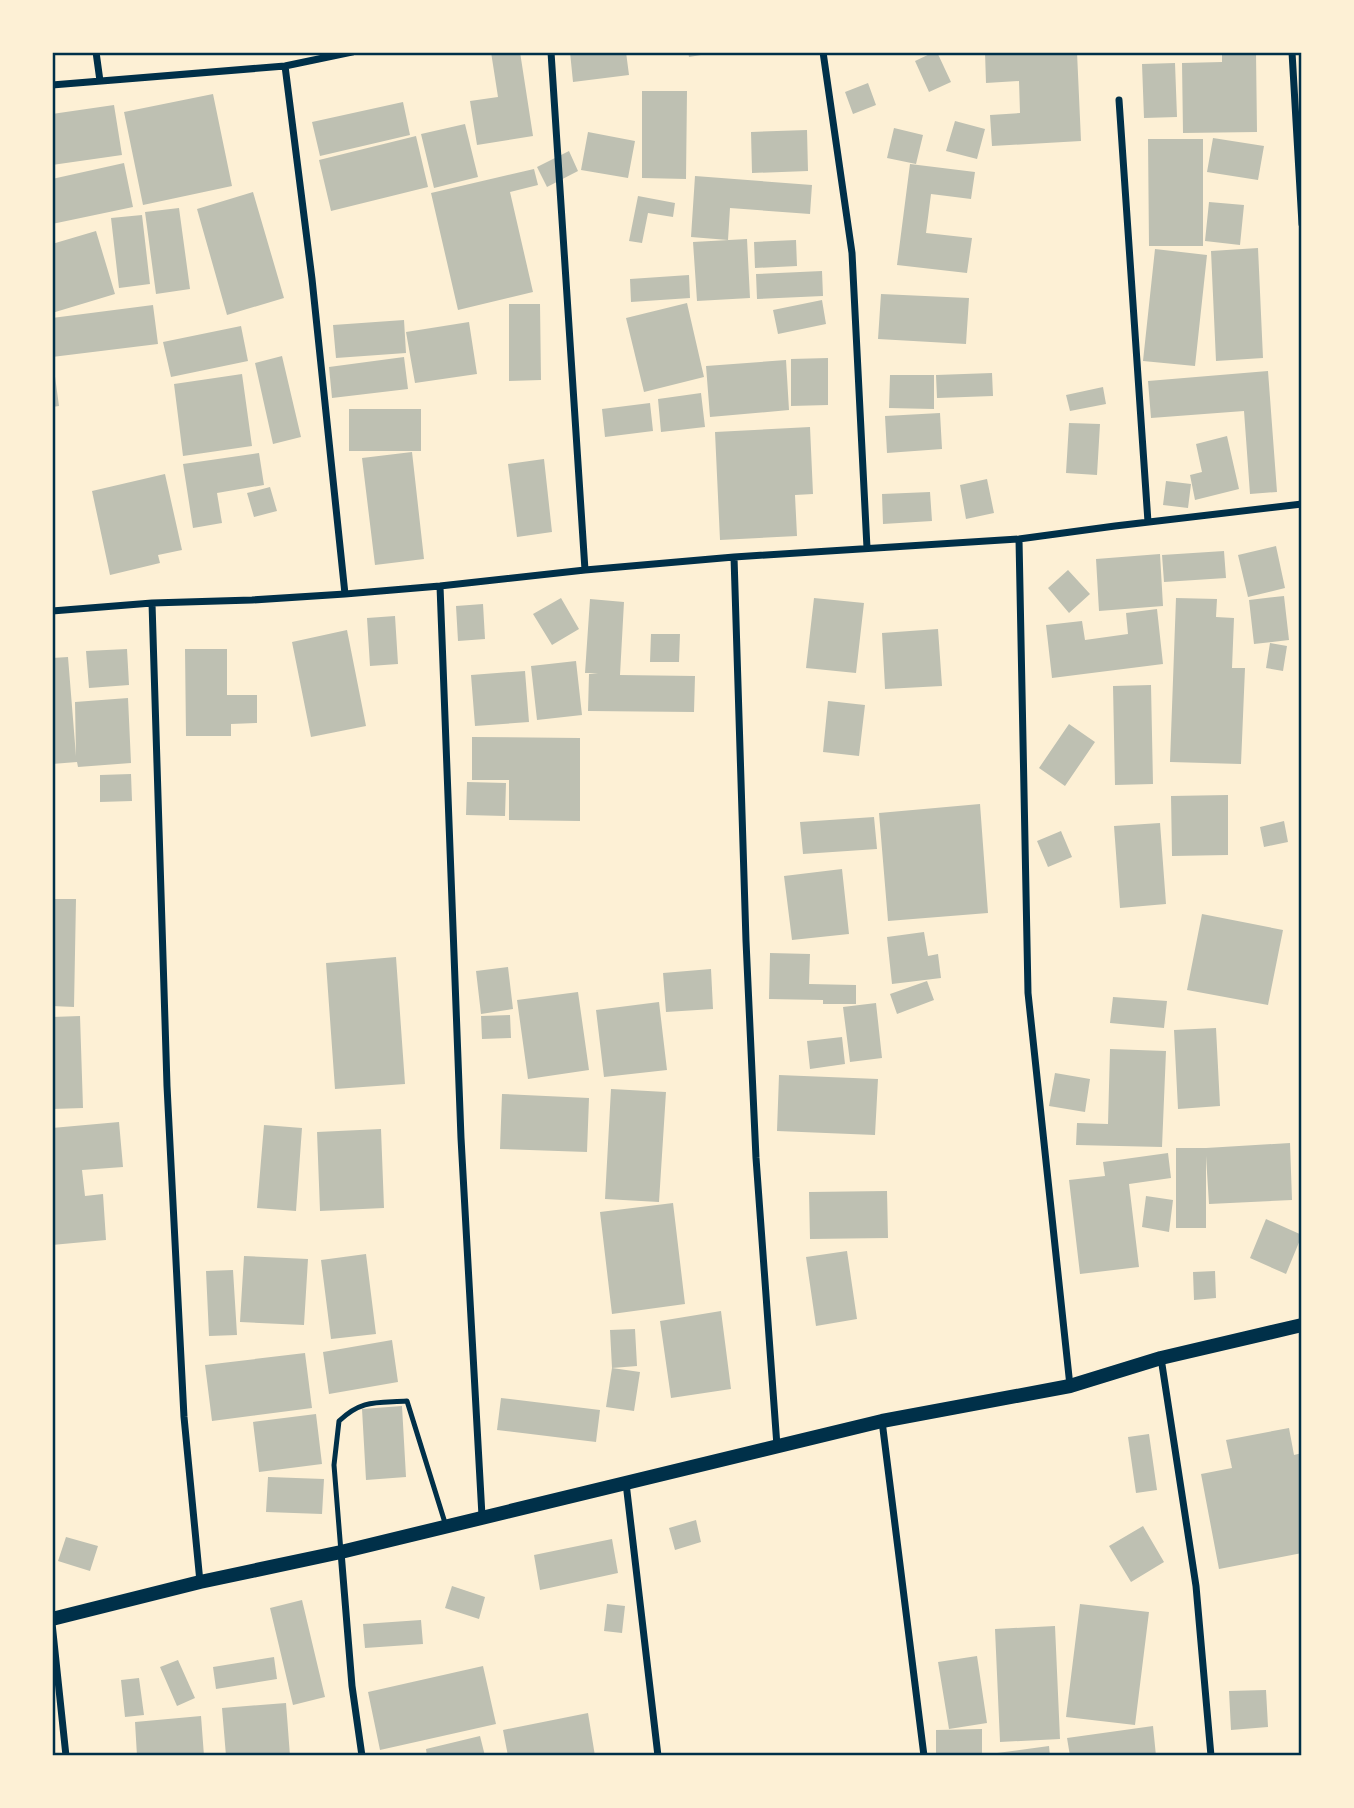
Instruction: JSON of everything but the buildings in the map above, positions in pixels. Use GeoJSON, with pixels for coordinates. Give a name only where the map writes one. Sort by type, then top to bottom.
{"type":"FeatureCollection","features":[{"type":"Feature","properties":{"kind":"main road"},"geometry":{"type":"LineString","coordinates":[[52,1621],[200,1583],[341,1552],[882,1421],[1070,1385],[1161,1358],[1301,1325]]}},
{"type":"Feature","properties":{"kind":"street"},"geometry":{"type":"LineString","coordinates":[[96,52],[100,81]]}},
{"type":"Feature","properties":{"kind":"street"},"geometry":{"type":"LineString","coordinates":[[52,85],[285,66],[352,52]]}},
{"type":"Feature","properties":{"kind":"street"},"geometry":{"type":"LineString","coordinates":[[551,52],[585,570]]}},
{"type":"Feature","properties":{"kind":"street"},"geometry":{"type":"LineString","coordinates":[[823,52],[852,253],[867,548]]}},
{"type":"Feature","properties":{"kind":"street"},"geometry":{"type":"LineString","coordinates":[[1292,52],[1301,224]]}},
{"type":"Feature","properties":{"kind":"street"},"geometry":{"type":"LineString","coordinates":[[285,66],[312,279],[345,594]]}},
{"type":"Feature","properties":{"kind":"street"},"geometry":{"type":"LineString","coordinates":[[1119,100],[1148,522]]}},
{"type":"Feature","properties":{"kind":"street"},"geometry":{"type":"LineString","coordinates":[[52,611],[152,603],[345,594],[734,557],[1019,539],[1301,504]]}},
{"type":"Feature","properties":{"kind":"street"},"geometry":{"type":"LineString","coordinates":[[1019,539],[1028,993],[1070,1385]]}},
{"type":"Feature","properties":{"kind":"street"},"geometry":{"type":"LineString","coordinates":[[734,557],[756,1158],[778,1446]]}},
{"type":"Feature","properties":{"kind":"street"},"geometry":{"type":"LineString","coordinates":[[439,586],[461,1138],[482,1516]]}},
{"type":"Feature","properties":{"kind":"street"},"geometry":{"type":"LineString","coordinates":[[152,603],[167,1086],[184,1418],[200,1583]]}},
{"type":"Feature","properties":{"kind":"street"},"geometry":{"type":"LineString","coordinates":[[1161,1358],[1196,1586],[1211,1755]]}},
{"type":"Feature","properties":{"kind":"street"},"geometry":{"type":"LineString","coordinates":[[882,1421],[924,1755]]}},
{"type":"Feature","properties":{"kind":"street"},"geometry":{"type":"LineString","coordinates":[[626,1483],[658,1755]]}},
{"type":"Feature","properties":{"kind":"street"},"geometry":{"type":"LineString","coordinates":[[341,1552],[352,1686],[362,1755]]}},
{"type":"Feature","properties":{"kind":"street"},"geometry":{"type":"LineString","coordinates":[[52,1621],[66,1755]]}},
{"type":"Feature","properties":{"kind":"lane"},"geometry":{"type":"LineString","coordinates":[[341,1552],[334,1465],[339,1421],[351,1410],[368,1403],[407,1401],[446,1525]]}}]}
